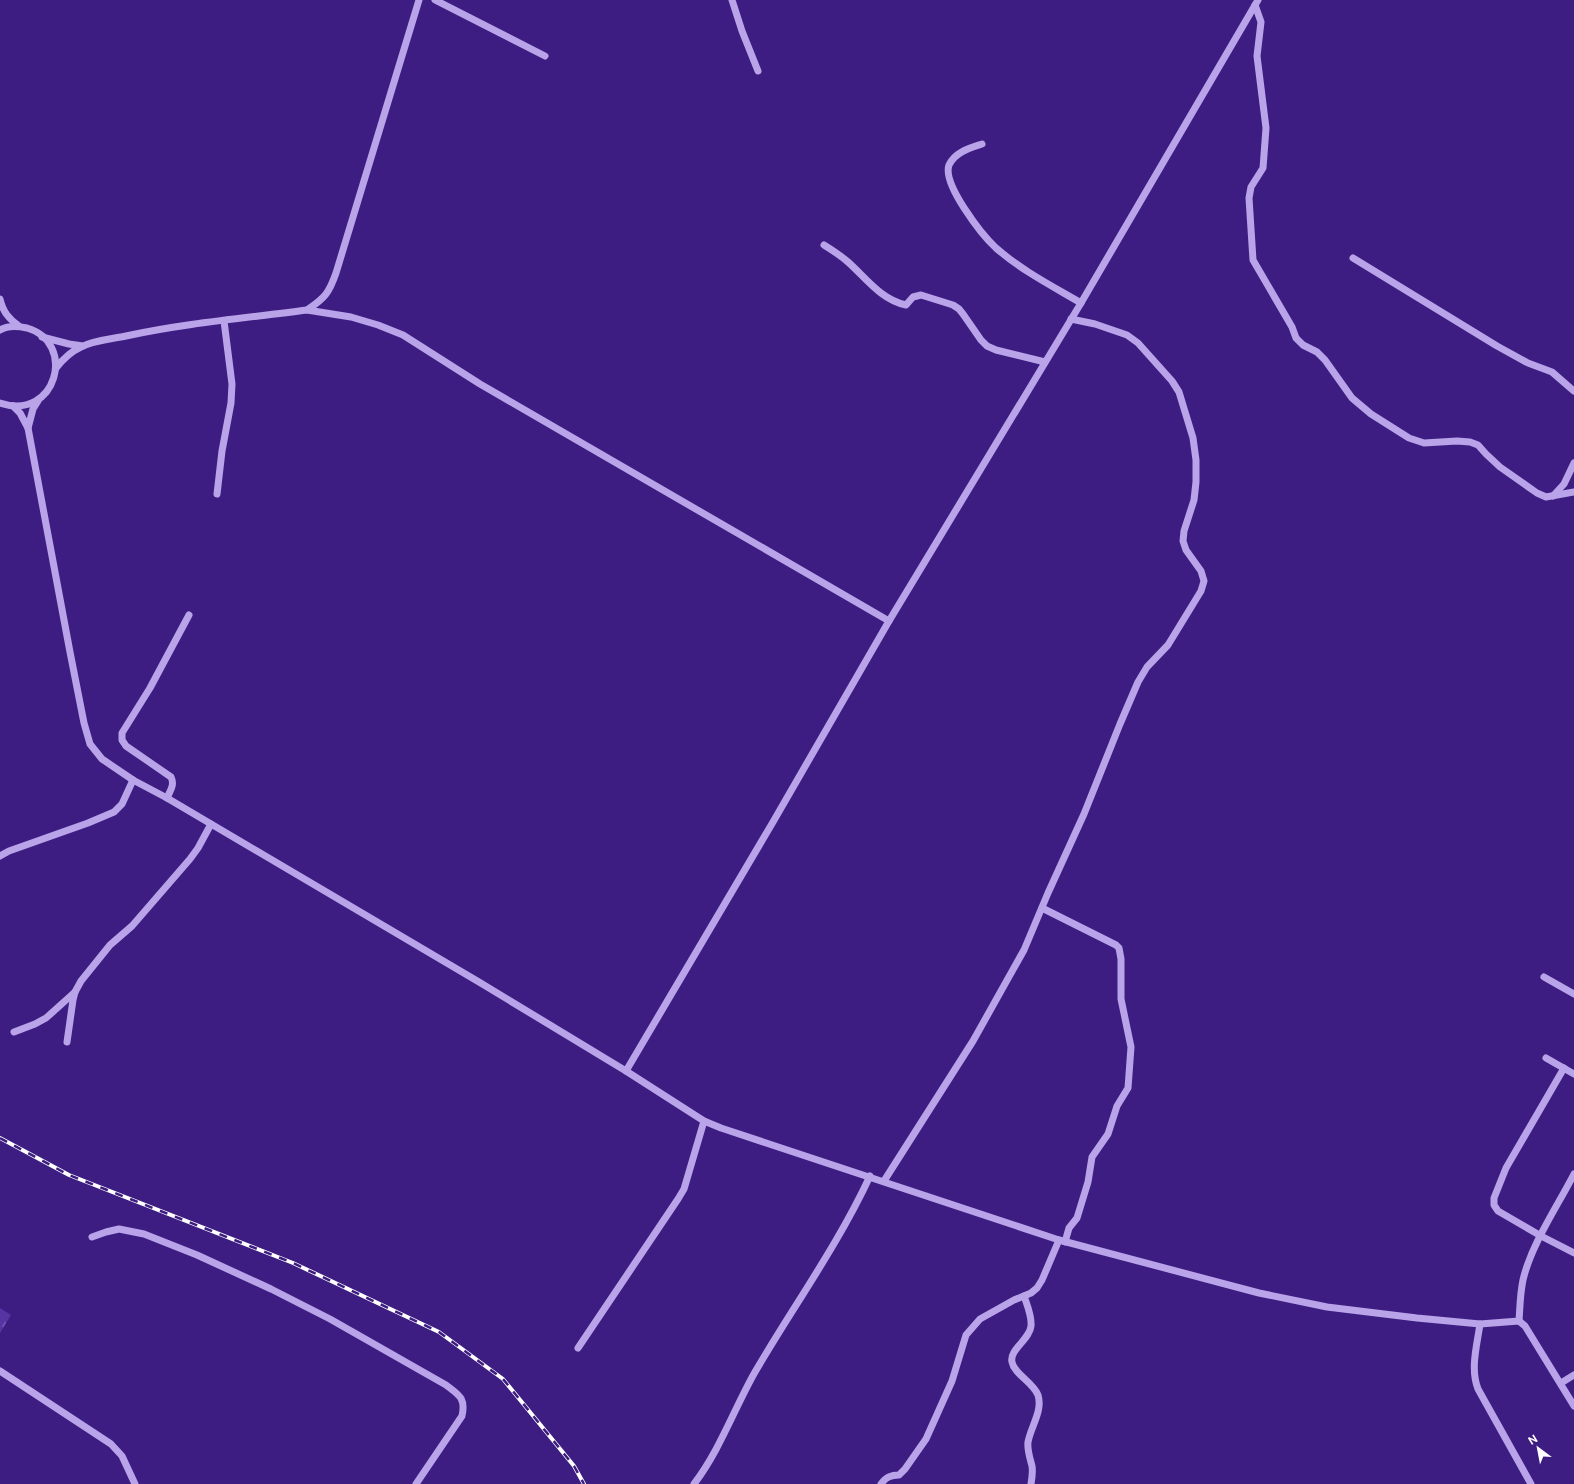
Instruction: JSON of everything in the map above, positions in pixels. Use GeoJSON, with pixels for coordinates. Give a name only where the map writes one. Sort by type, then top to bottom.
{"type":"FeatureCollection","features":[{"type":"Feature","properties":{"kind":"street"},"geometry":{"type":"LineString","coordinates":[[307,310],[322,301],[330,289],[419,0]]}},
{"type":"Feature","properties":{"kind":"street"},"geometry":{"type":"LineString","coordinates":[[435,0],[544,56]]}},
{"type":"Feature","properties":{"kind":"street"},"geometry":{"type":"LineString","coordinates":[[732,0],[742,31],[758,71]]}},
{"type":"Feature","properties":{"kind":"street"},"geometry":{"type":"LineString","coordinates":[[626,1071],[773,822],[889,621],[1081,303],[1257,3]]}},
{"type":"Feature","properties":{"kind":"street"},"geometry":{"type":"LineString","coordinates":[[1257,3],[1261,22],[1257,56],[1266,128],[1263,168],[1251,187],[1249,198],[1252,260],[1292,327],[1296,338],[1317,352],[1325,360],[1352,398],[1371,414],[1409,438],[1424,443],[1457,441],[1470,442],[1478,445],[1500,467],[1537,493],[1546,497],[1574,492]]}},
{"type":"Feature","properties":{"kind":"street"},"geometry":{"type":"LineString","coordinates":[[982,144],[967,149],[955,157],[949,166],[949,177],[966,212],[996,247],[1015,263],[1081,303]]}},
{"type":"Feature","properties":{"kind":"street"},"geometry":{"type":"LineString","coordinates":[[824,245],[839,254],[876,290],[887,297],[906,304],[913,297],[921,295],[953,305],[959,308],[964,314],[980,340],[987,346],[996,350],[1045,362]]}},
{"type":"Feature","properties":{"kind":"street"},"geometry":{"type":"LineString","coordinates":[[1353,258],[1497,346],[1528,363],[1552,372],[1574,391]]}},
{"type":"Feature","properties":{"kind":"street"},"geometry":{"type":"LineString","coordinates":[[0,300],[2,308],[9,318],[19,326],[31,330],[42,337],[48,343],[52,351],[56,368]]}},
{"type":"Feature","properties":{"kind":"street"},"geometry":{"type":"LineString","coordinates":[[28,428],[33,409],[38,400],[47,391],[53,380],[56,368],[72,351],[83,346],[145,332],[307,310],[351,317],[378,325],[403,335],[480,384],[889,621]]}},
{"type":"Feature","properties":{"kind":"street"},"geometry":{"type":"LineString","coordinates":[[884,1181],[973,1041],[1024,950],[1084,814],[1138,682],[1147,667],[1168,645],[1201,591],[1204,581],[1201,571],[1186,550],[1183,541],[1184,531],[1194,500],[1196,460],[1193,438],[1179,392],[1172,381],[1138,343],[1127,335],[1095,324],[1071,319]]}},
{"type":"Feature","properties":{"kind":"street"},"geometry":{"type":"LineString","coordinates":[[217,494],[222,451],[231,403],[232,384],[224,321]]}},
{"type":"Feature","properties":{"kind":"street"},"geometry":{"type":"LineString","coordinates":[[0,330],[19,326]]}},
{"type":"Feature","properties":{"kind":"street"},"geometry":{"type":"LineString","coordinates":[[42,337],[83,346]]}},
{"type":"Feature","properties":{"kind":"street"},"geometry":{"type":"LineString","coordinates":[[0,403],[13,406],[26,405],[38,400]]}},
{"type":"Feature","properties":{"kind":"street"},"geometry":{"type":"LineString","coordinates":[[13,406],[20,413],[28,428],[71,660],[84,723],[90,744],[102,759],[133,780],[167,798],[479,982],[626,1071],[704,1121],[721,1128],[870,1176],[1062,1241],[1259,1293],[1327,1307],[1417,1318],[1480,1324],[1519,1321],[1525,1326],[1574,1406]]}},
{"type":"Feature","properties":{"kind":"street"},"geometry":{"type":"LineString","coordinates":[[1553,496],[1564,484],[1574,463]]}},
{"type":"Feature","properties":{"kind":"street"},"geometry":{"type":"LineString","coordinates":[[167,798],[173,786],[171,777],[126,746],[122,740],[122,733],[150,688],[189,615]]}},
{"type":"Feature","properties":{"kind":"street"},"geometry":{"type":"LineString","coordinates":[[0,856],[9,851],[88,823],[114,812],[122,804],[133,780]]}},
{"type":"Feature","properties":{"kind":"street"},"geometry":{"type":"LineString","coordinates":[[14,1032],[46,1018],[75,992],[98,959],[110,945],[132,926],[190,859],[198,848],[211,824]]}},
{"type":"Feature","properties":{"kind":"street"},"geometry":{"type":"LineString","coordinates":[[0,850],[9,851]]}},
{"type":"Feature","properties":{"kind":"street"},"geometry":{"type":"LineString","coordinates":[[881,1484],[892,1475],[899,1475],[926,1440],[952,1381],[966,1335],[980,1319],[1014,1300],[1031,1293],[1037,1288],[1042,1280],[1069,1228],[1078,1218],[1088,1182],[1092,1158],[1108,1134],[1117,1106],[1128,1088],[1128,1068],[1131,1047],[1121,999],[1121,959],[1119,948],[1116,945],[1042,908]]}},
{"type":"Feature","properties":{"kind":"street"},"geometry":{"type":"LineString","coordinates":[[1544,977],[1574,994]]}},
{"type":"Feature","properties":{"kind":"street"},"geometry":{"type":"LineString","coordinates":[[67,1042],[75,992]]}},
{"type":"Feature","properties":{"kind":"street"},"geometry":{"type":"LineString","coordinates":[[1546,1058],[1574,1074]]}},
{"type":"Feature","properties":{"kind":"street"},"geometry":{"type":"LineString","coordinates":[[1564,1068],[1506,1168],[1494,1198],[1494,1205],[1498,1211],[1574,1253]]}},
{"type":"Feature","properties":{"kind":"street"},"geometry":{"type":"LineString","coordinates":[[578,1348],[684,1189],[704,1121]]}},
{"type":"Feature","properties":{"kind":"street"},"geometry":{"type":"LineString","coordinates":[[1519,1321],[1523,1280],[1530,1257],[1574,1175]]}},
{"type":"Feature","properties":{"kind":"street"},"geometry":{"type":"LineString","coordinates":[[694,1484],[723,1436],[755,1373],[856,1206],[870,1176]]}},
{"type":"Feature","properties":{"kind":"street"},"geometry":{"type":"LineString","coordinates":[[92,1237],[119,1229],[144,1234],[197,1255],[271,1289],[330,1319],[446,1385],[461,1397],[464,1406],[462,1416],[416,1484]]}},
{"type":"Feature","properties":{"kind":"street"},"geometry":{"type":"LineString","coordinates":[[1024,1296],[1031,1319],[1031,1327],[1028,1335],[1012,1355],[1011,1361],[1014,1367],[1034,1386],[1039,1401],[1039,1408],[1028,1442],[1032,1468],[1032,1484]]}},
{"type":"Feature","properties":{"kind":"street"},"geometry":{"type":"LineString","coordinates":[[1480,1324],[1474,1366],[1475,1382],[1531,1484]]}},
{"type":"Feature","properties":{"kind":"street"},"geometry":{"type":"LineString","coordinates":[[0,1371],[111,1444],[122,1456],[135,1484]]}},
{"type":"Feature","properties":{"kind":"street"},"geometry":{"type":"LineString","coordinates":[[1561,1383],[1574,1375]]}},
{"type":"Feature","properties":{"kind":"green space"},"geometry":{"type":"Polygon","coordinates":[[[0,1308],[11,1315],[0,1333],[0,1308]]]}},
{"type":"Feature","properties":{"kind":"railway"},"geometry":{"type":"LineString","coordinates":[[0,1138],[69,1175],[293,1263],[439,1332],[503,1379],[574,1466],[584,1484]]}}]}
